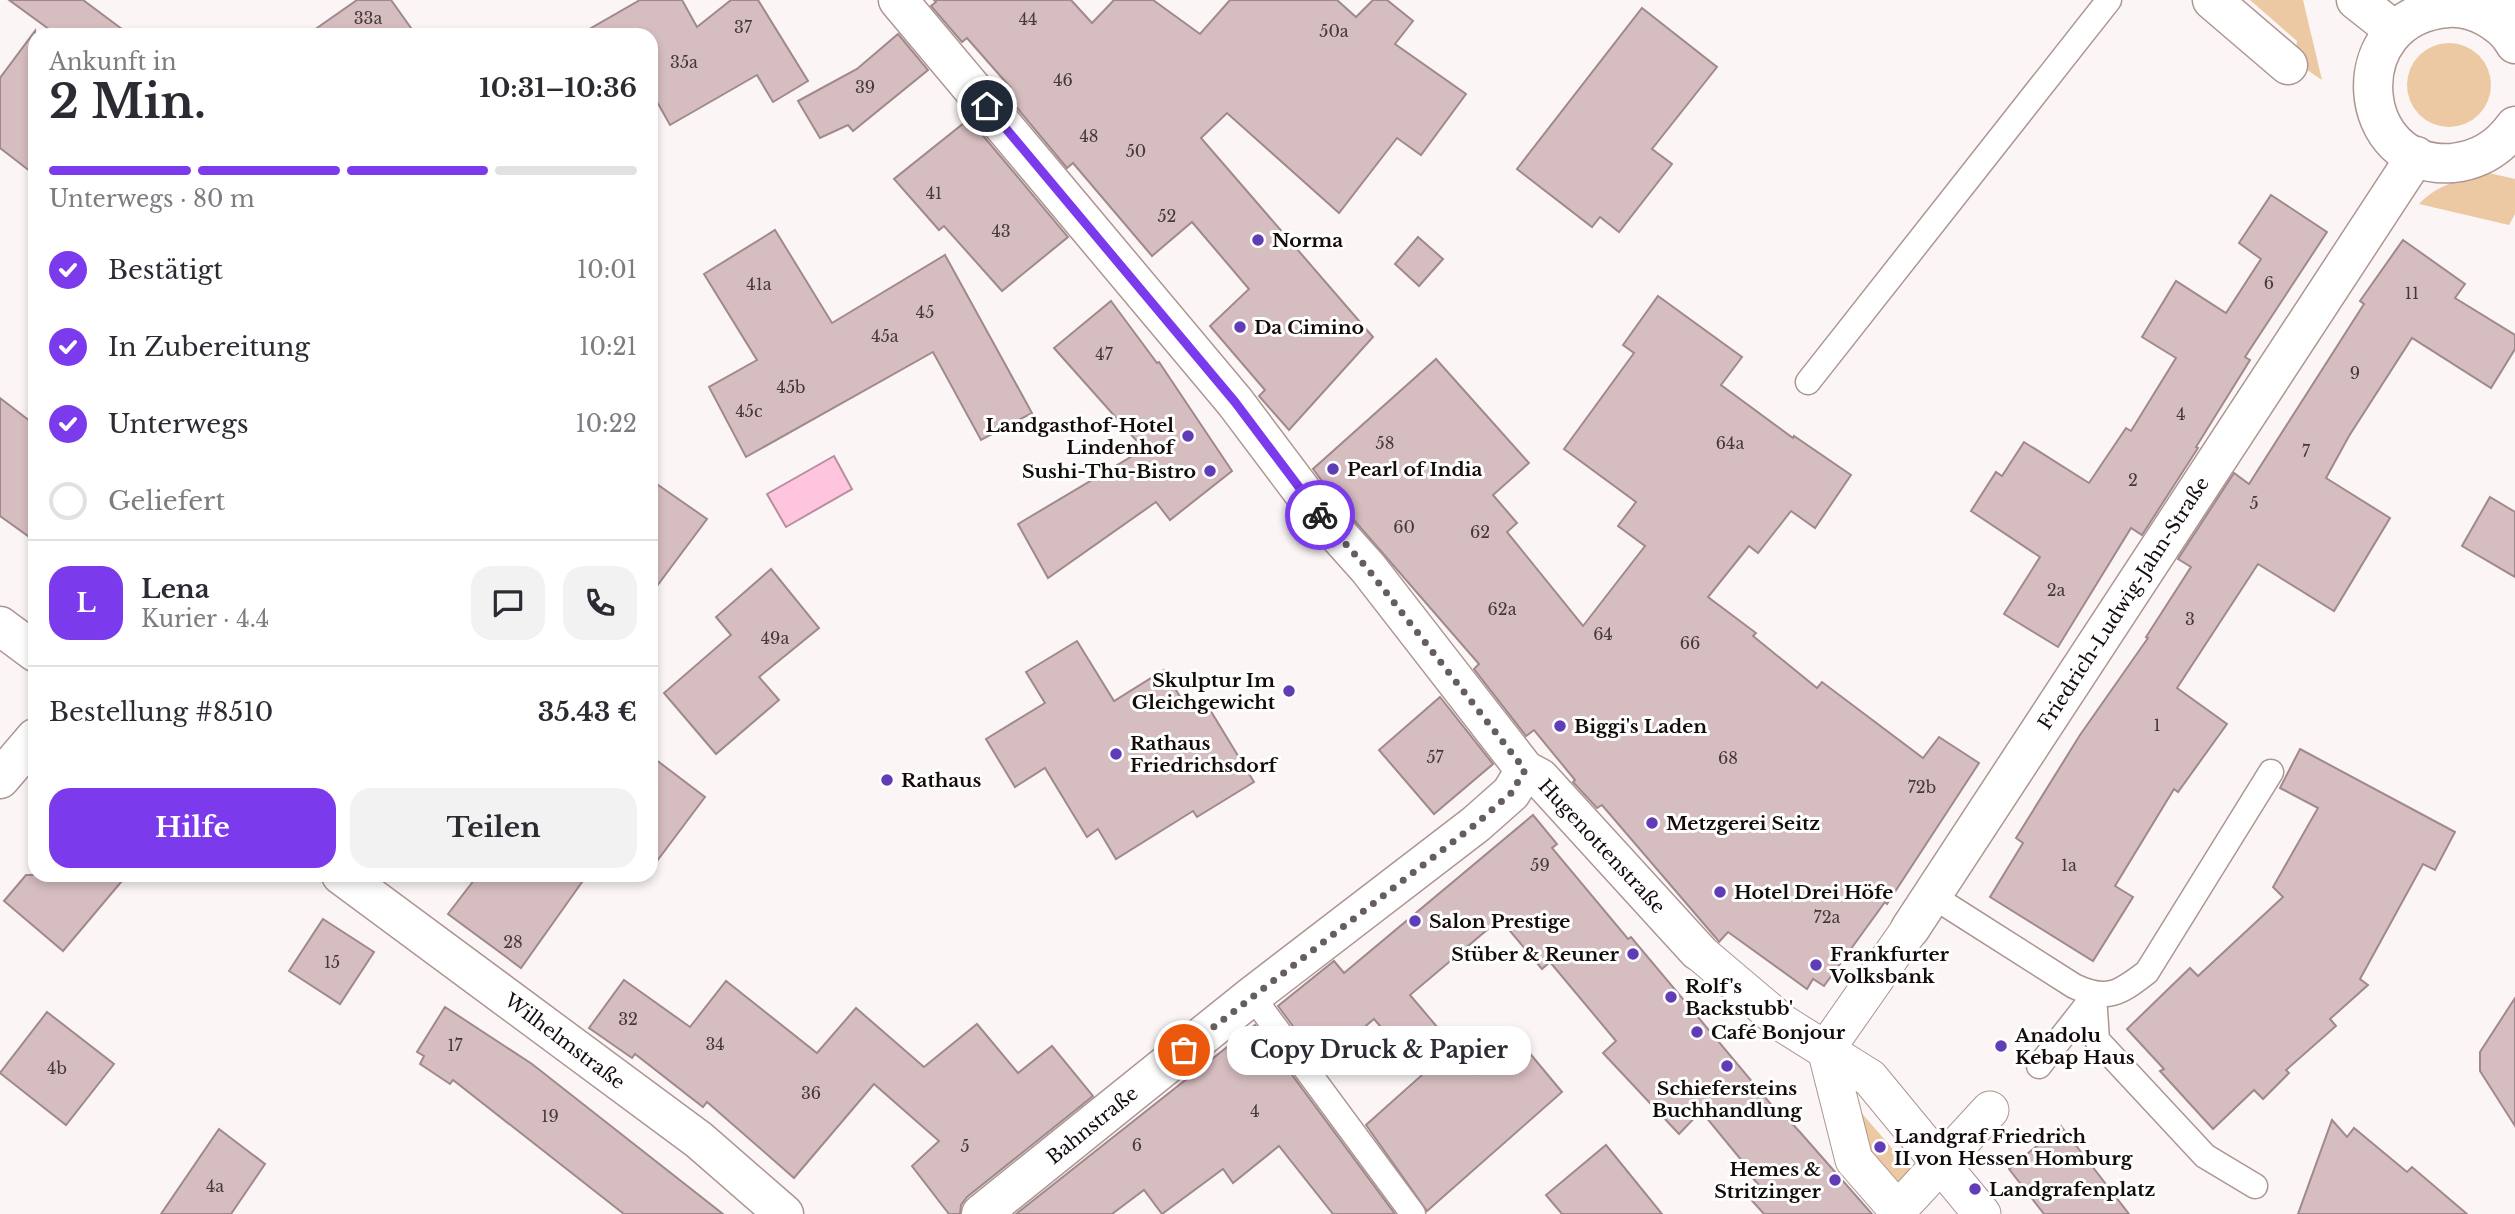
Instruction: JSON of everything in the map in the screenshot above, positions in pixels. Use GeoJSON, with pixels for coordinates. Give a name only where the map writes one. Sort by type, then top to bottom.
{"type":"FeatureCollection","features":[{"type":"Feature","properties":{"kind":"street","name":"Hugenottenstraße"},"geometry":{"type":"LineString","coordinates":[[898,0],[1235,402],[1317,512],[1367,568],[1525,770],[1541,778],[1699,951],[1784,1024],[1826,1049]]}},
{"type":"Feature","properties":{"kind":"street"},"geometry":{"type":"LineString","coordinates":[[2212,0],[2288,65]]}},
{"type":"Feature","properties":{"kind":"street"},"geometry":{"type":"LineString","coordinates":[[2356,0],[2394,30]]}},
{"type":"Feature","properties":{"kind":"street"},"geometry":{"type":"LineString","coordinates":[[2508,22],[2455,7],[2432,9],[2412,17],[2394,30],[2381,48],[2373,68],[2372,91],[2376,113],[2387,132],[2403,148],[2416,156],[2444,163],[2466,162],[2487,154],[2504,141],[2515,126]]}},
{"type":"Feature","properties":{"kind":"street","name":"Friedrich-Ludwig-Jahn-Straße"},"geometry":{"type":"LineString","coordinates":[[1826,1049],[1910,929],[2416,156]]}},
{"type":"Feature","properties":{"kind":"street"},"geometry":{"type":"LineString","coordinates":[[0,626],[28,647]]}},
{"type":"Feature","properties":{"kind":"street"},"geometry":{"type":"LineString","coordinates":[[0,779],[28,746]]}},
{"type":"Feature","properties":{"kind":"street","name":"Bahnstraße"},"geometry":{"type":"LineString","coordinates":[[981,1214],[1252,996],[1476,824],[1511,793],[1525,770]]}},
{"type":"Feature","properties":{"kind":"street","name":"Wilhelmstraße"},"geometry":{"type":"LineString","coordinates":[[350,882],[699,1140],[784,1214]]}},
{"type":"Feature","properties":{"kind":"street"},"geometry":{"type":"LineString","coordinates":[[1826,1049],[1870,1078],[1982,1214]]}},
{"type":"Feature","properties":{"kind":"street"},"geometry":{"type":"LineString","coordinates":[[1826,1049],[1854,1160],[1905,1206],[1990,1110]]}},
{"type":"Feature","properties":{"kind":"lane"},"geometry":{"type":"LineString","coordinates":[[1808,382],[2109,0]]}},
{"type":"Feature","properties":{"kind":"lane"},"geometry":{"type":"LineString","coordinates":[[1931,895],[2074,986],[2094,996],[2122,991],[2147,972],[2271,772]]}},
{"type":"Feature","properties":{"kind":"lane"},"geometry":{"type":"LineString","coordinates":[[1252,996],[1413,1214]]}},
{"type":"Feature","properties":{"kind":"lane"},"geometry":{"type":"LineString","coordinates":[[2039,1066],[2094,996]]}},
{"type":"Feature","properties":{"kind":"lane"},"geometry":{"type":"LineString","coordinates":[[2094,996],[2097,1040],[2205,1156],[2255,1186]]}},
{"type":"Feature","properties":{"kind":"shaded area"},"geometry":{"type":"Polygon","coordinates":[[[2250,0],[2303,0],[2322,80],[2294,61],[2297,41],[2250,0]]]}},
{"type":"Feature","properties":{"kind":"shaded area"},"geometry":{"type":"Polygon","coordinates":[[[2449,43],[2472,50],[2484,62],[2491,85],[2484,108],[2472,120],[2449,127],[2426,120],[2414,108],[2407,85],[2414,62],[2426,50],[2449,43]]]}},
{"type":"Feature","properties":{"kind":"shaded area"},"geometry":{"type":"Polygon","coordinates":[[[2489,173],[2515,179],[2515,214],[2509,225],[2419,204],[2442,187],[2489,173]]]}},
{"type":"Feature","properties":{"kind":"shaded area"},"geometry":{"type":"Polygon","coordinates":[[[834,456],[852,489],[786,527],[767,494],[834,456]]]}},
{"type":"Feature","properties":{"kind":"shaded area"},"geometry":{"type":"Polygon","coordinates":[[[1858,1109],[1911,1170],[1891,1189],[1863,1154],[1858,1109]]]}},
{"type":"Feature","properties":{"kind":"building"},"geometry":{"type":"Polygon","coordinates":[[[9,0],[83,0],[121,28],[47,28],[9,0]]]}},
{"type":"Feature","properties":{"kind":"building"},"geometry":{"type":"Polygon","coordinates":[[[357,0],[391,0],[411,28],[317,28],[357,0]]]}},
{"type":"Feature","properties":{"kind":"building"},"geometry":{"type":"Polygon","coordinates":[[[640,0],[682,0],[697,27],[731,0],[758,0],[808,81],[773,102],[757,75],[670,125],[658,104],[658,28],[591,28],[640,0]]]}},
{"type":"Feature","properties":{"kind":"building"},"geometry":{"type":"Polygon","coordinates":[[[934,0],[1071,0],[1092,23],[1114,0],[1153,0],[1200,34],[1230,0],[1337,0],[1356,17],[1373,0],[1387,0],[1413,21],[1395,44],[1466,94],[1421,155],[1397,138],[1339,213],[1227,113],[1201,138],[1373,337],[1289,430],[1259,396],[1265,390],[1210,326],[1249,289],[1192,222],[1152,256],[1073,163],[1067,168],[1004,92],[1010,87],[967,38],[962,42],[931,6],[936,2],[934,0]]]}},
{"type":"Feature","properties":{"kind":"building"},"geometry":{"type":"Polygon","coordinates":[[[1642,8],[1717,67],[1652,149],[1672,164],[1619,232],[1600,217],[1592,227],[1517,169],[1642,8]]]}},
{"type":"Feature","properties":{"kind":"building"},"geometry":{"type":"Polygon","coordinates":[[[898,34],[928,70],[853,131],[848,125],[820,138],[798,101],[857,69],[898,34]]]}},
{"type":"Feature","properties":{"kind":"building"},"geometry":{"type":"Polygon","coordinates":[[[28,40],[28,170],[0,148],[0,78],[28,40]]]}},
{"type":"Feature","properties":{"kind":"building"},"geometry":{"type":"Polygon","coordinates":[[[969,119],[1068,237],[1002,291],[944,226],[939,230],[894,179],[969,119]]]}},
{"type":"Feature","properties":{"kind":"building"},"geometry":{"type":"Polygon","coordinates":[[[2271,195],[2327,232],[2245,357],[2250,360],[2142,535],[2131,528],[2058,647],[2004,614],[2040,557],[1971,511],[1996,472],[2002,476],[2024,442],[2089,483],[2126,428],[2131,431],[2176,358],[2142,337],[2176,281],[2226,313],[2261,259],[2239,243],[2271,195]]]}},
{"type":"Feature","properties":{"kind":"building"},"geometry":{"type":"Polygon","coordinates":[[[775,230],[832,323],[945,255],[1032,413],[981,440],[933,352],[746,457],[709,387],[757,360],[704,274],[775,230]]]}},
{"type":"Feature","properties":{"kind":"building"},"geometry":{"type":"Polygon","coordinates":[[[1418,237],[1443,259],[1419,286],[1395,264],[1418,237]]]}},
{"type":"Feature","properties":{"kind":"building"},"geometry":{"type":"Polygon","coordinates":[[[2403,240],[2465,284],[2455,298],[2515,335],[2515,349],[2491,388],[2412,338],[2349,436],[2326,478],[2390,518],[2334,611],[2258,564],[2177,688],[2227,724],[2178,792],[2174,789],[2115,886],[2133,897],[2093,961],[1990,897],[2023,843],[2016,838],[2080,735],[2148,638],[2146,637],[2191,567],[2178,559],[2234,473],[2249,484],[2364,304],[2360,301],[2403,240]]]}},
{"type":"Feature","properties":{"kind":"building"},"geometry":{"type":"Polygon","coordinates":[[[1658,296],[1742,357],[1721,385],[1793,438],[1794,436],[1851,475],[1815,528],[1791,511],[1758,553],[1749,546],[1708,597],[1756,633],[1753,636],[1817,688],[1822,682],[1923,758],[1939,737],[1979,763],[1887,904],[1885,902],[1824,986],[1813,979],[1807,989],[1728,932],[1719,942],[1602,805],[1597,808],[1573,782],[1575,780],[1534,730],[1526,736],[1474,669],[1479,664],[1334,497],[1313,469],[1436,359],[1529,463],[1493,495],[1517,523],[1507,532],[1583,626],[1645,546],[1618,526],[1636,502],[1564,449],[1634,353],[1623,345],[1658,296]]]}},
{"type":"Feature","properties":{"kind":"building"},"geometry":{"type":"Polygon","coordinates":[[[1111,301],[1157,363],[1159,362],[1232,471],[1170,520],[1156,502],[1048,578],[1018,524],[1144,449],[1054,348],[1111,301]]]}},
{"type":"Feature","properties":{"kind":"building"},"geometry":{"type":"Polygon","coordinates":[[[0,398],[28,420],[28,536],[0,516],[0,398]]]}},
{"type":"Feature","properties":{"kind":"building"},"geometry":{"type":"Polygon","coordinates":[[[658,485],[707,519],[658,585],[658,485]]]}},
{"type":"Feature","properties":{"kind":"building"},"geometry":{"type":"Polygon","coordinates":[[[2490,497],[2515,512],[2515,577],[2462,546],[2490,497]]]}},
{"type":"Feature","properties":{"kind":"building"},"geometry":{"type":"Polygon","coordinates":[[[771,569],[819,628],[759,677],[779,700],[716,754],[664,693],[731,635],[716,617],[771,569]]]}},
{"type":"Feature","properties":{"kind":"building","name":"Rathaus Friedrichsdorf"},"geometry":{"type":"Polygon","coordinates":[[[1077,641],[1114,701],[1164,670],[1188,710],[1204,700],[1254,782],[1197,817],[1193,811],[1116,859],[1098,829],[1087,837],[1045,768],[1015,787],[986,739],[1045,703],[1026,672],[1077,641]]]}},
{"type":"Feature","properties":{"kind":"building"},"geometry":{"type":"Polygon","coordinates":[[[1440,697],[1493,764],[1434,814],[1379,750],[1440,697]]]}},
{"type":"Feature","properties":{"kind":"building"},"geometry":{"type":"Polygon","coordinates":[[[2300,749],[2455,832],[2435,870],[2423,864],[2360,979],[2368,985],[2330,1019],[2336,1026],[2286,1070],[2289,1073],[2263,1099],[2254,1090],[2213,1129],[2160,1071],[2164,1069],[2127,1029],[2190,968],[2198,976],[2283,897],[2273,887],[2318,808],[2280,788],[2300,749]]]}},
{"type":"Feature","properties":{"kind":"building"},"geometry":{"type":"Polygon","coordinates":[[[658,761],[705,797],[658,860],[658,761]]]}},
{"type":"Feature","properties":{"kind":"building"},"geometry":{"type":"Polygon","coordinates":[[[1533,815],[1557,844],[1552,848],[1628,939],[1631,937],[1780,1115],[1782,1113],[1799,1131],[1872,1214],[1764,1214],[1746,1194],[1758,1184],[1750,1175],[1752,1173],[1701,1111],[1679,1134],[1603,1053],[1616,1041],[1550,962],[1542,969],[1500,919],[1410,995],[1477,1074],[1517,1038],[1562,1092],[1427,1211],[1366,1125],[1422,1075],[1374,1019],[1321,1064],[1278,1006],[1334,961],[1344,973],[1533,815]]]}},
{"type":"Feature","properties":{"kind":"building"},"geometry":{"type":"Polygon","coordinates":[[[26,875],[28,882],[121,882],[63,951],[4,901],[26,875]]]}},
{"type":"Feature","properties":{"kind":"building"},"geometry":{"type":"Polygon","coordinates":[[[473,882],[582,882],[521,968],[448,914],[473,882]]]}},
{"type":"Feature","properties":{"kind":"building"},"geometry":{"type":"Polygon","coordinates":[[[323,919],[374,952],[340,1004],[289,971],[323,919]]]}},
{"type":"Feature","properties":{"kind":"building"},"geometry":{"type":"Polygon","coordinates":[[[624,980],[690,1027],[726,981],[817,1053],[856,1008],[924,1067],[977,1024],[1018,1073],[1052,1046],[1093,1096],[967,1197],[961,1205],[960,1214],[949,1214],[912,1166],[939,1141],[874,1084],[794,1178],[707,1102],[703,1107],[635,1054],[632,1058],[589,1028],[624,980]]]}},
{"type":"Feature","properties":{"kind":"building"},"geometry":{"type":"Polygon","coordinates":[[[2515,998],[2515,1126],[2480,1071],[2480,1052],[2515,998]]]}},
{"type":"Feature","properties":{"kind":"building"},"geometry":{"type":"Polygon","coordinates":[[[445,1007],[532,1064],[723,1214],[624,1214],[453,1080],[450,1084],[420,1064],[424,1056],[417,1052],[445,1007]]]}},
{"type":"Feature","properties":{"kind":"building"},"geometry":{"type":"Polygon","coordinates":[[[47,1012],[114,1064],[66,1125],[0,1073],[47,1012]]]}},
{"type":"Feature","properties":{"kind":"building"},"geometry":{"type":"Polygon","coordinates":[[[1255,1025],[1395,1214],[1333,1214],[1279,1146],[1233,1183],[1223,1169],[1162,1214],[1144,1190],[1112,1214],[1016,1214],[1255,1025]]]}},
{"type":"Feature","properties":{"kind":"building"},"geometry":{"type":"Polygon","coordinates":[[[2332,1120],[2347,1137],[2354,1128],[2407,1172],[2412,1167],[2467,1214],[2298,1214],[2332,1120]]]}},
{"type":"Feature","properties":{"kind":"building"},"geometry":{"type":"Polygon","coordinates":[[[2061,1126],[2129,1214],[2044,1214],[2009,1169],[2061,1126]]]}},
{"type":"Feature","properties":{"kind":"building"},"geometry":{"type":"Polygon","coordinates":[[[219,1129],[265,1164],[231,1214],[161,1214],[219,1129]]]}},
{"type":"Feature","properties":{"kind":"building"},"geometry":{"type":"Polygon","coordinates":[[[1606,1145],[1662,1214],[1562,1214],[1546,1195],[1606,1145]]]}},
{"type":"Feature","properties":{"kind":"way so far"},"geometry":{"type":"LineString","coordinates":[[1184,1050],[1476,824],[1511,793],[1525,770],[1367,568],[1320,515]]}},
{"type":"Feature","properties":{"kind":"place","name":"Norma"},"geometry":{"type":"Point","coordinates":[1258,240]}},
{"type":"Feature","properties":{"kind":"place","name":"Da Cimino"},"geometry":{"type":"Point","coordinates":[1240,327]}},
{"type":"Feature","properties":{"kind":"place","name":"Landgasthof-Hotel Lindenhof"},"geometry":{"type":"Point","coordinates":[1188,436]}},
{"type":"Feature","properties":{"kind":"place","name":"Pearl of India"},"geometry":{"type":"Point","coordinates":[1333,469]}},
{"type":"Feature","properties":{"kind":"place","name":"Sushi-Thu-Bistro"},"geometry":{"type":"Point","coordinates":[1210,471]}},
{"type":"Feature","properties":{"kind":"place","name":"Skulptur Im Gleichgewicht"},"geometry":{"type":"Point","coordinates":[1289,691]}},
{"type":"Feature","properties":{"kind":"place","name":"Biggi's Laden"},"geometry":{"type":"Point","coordinates":[1560,726]}},
{"type":"Feature","properties":{"kind":"place","name":"Rathaus Friedrichsdorf"},"geometry":{"type":"Point","coordinates":[1116,754]}},
{"type":"Feature","properties":{"kind":"place","name":"Rathaus"},"geometry":{"type":"Point","coordinates":[887,780]}},
{"type":"Feature","properties":{"kind":"place","name":"Metzgerei Seitz"},"geometry":{"type":"Point","coordinates":[1652,823]}},
{"type":"Feature","properties":{"kind":"place","name":"Hotel Drei Höfe"},"geometry":{"type":"Point","coordinates":[1720,892]}},
{"type":"Feature","properties":{"kind":"place","name":"Salon Prestige"},"geometry":{"type":"Point","coordinates":[1415,921]}},
{"type":"Feature","properties":{"kind":"place","name":"Stüber & Reuner"},"geometry":{"type":"Point","coordinates":[1633,954]}},
{"type":"Feature","properties":{"kind":"place","name":"Frankfurter Volksbank"},"geometry":{"type":"Point","coordinates":[1816,965]}},
{"type":"Feature","properties":{"kind":"place","name":"Rolf's Backstubb'"},"geometry":{"type":"Point","coordinates":[1671,997]}},
{"type":"Feature","properties":{"kind":"place","name":"Café Bonjour"},"geometry":{"type":"Point","coordinates":[1697,1032]}},
{"type":"Feature","properties":{"kind":"place","name":"Anadolu Kebap Haus"},"geometry":{"type":"Point","coordinates":[2001,1046]}},
{"type":"Feature","properties":{"kind":"place","name":"Copy Druck & Papier"},"geometry":{"type":"Point","coordinates":[1184,1050]}},
{"type":"Feature","properties":{"kind":"place","name":"Schiefersteins Buchhandlung"},"geometry":{"type":"Point","coordinates":[1727,1066]}},
{"type":"Feature","properties":{"kind":"place","name":"Landgraf Friedrich II von Hessen Homburg"},"geometry":{"type":"Point","coordinates":[1880,1147]}},
{"type":"Feature","properties":{"kind":"place","name":"Hemes & Stritzinger"},"geometry":{"type":"Point","coordinates":[1835,1180]}},
{"type":"Feature","properties":{"kind":"place","name":"Landgrafenplatz"},"geometry":{"type":"Point","coordinates":[1975,1189]}},
{"type":"Feature","properties":{"kind":"route"},"geometry":{"type":"LineString","coordinates":[[987,106],[1235,402],[1320,515]]}}]}
